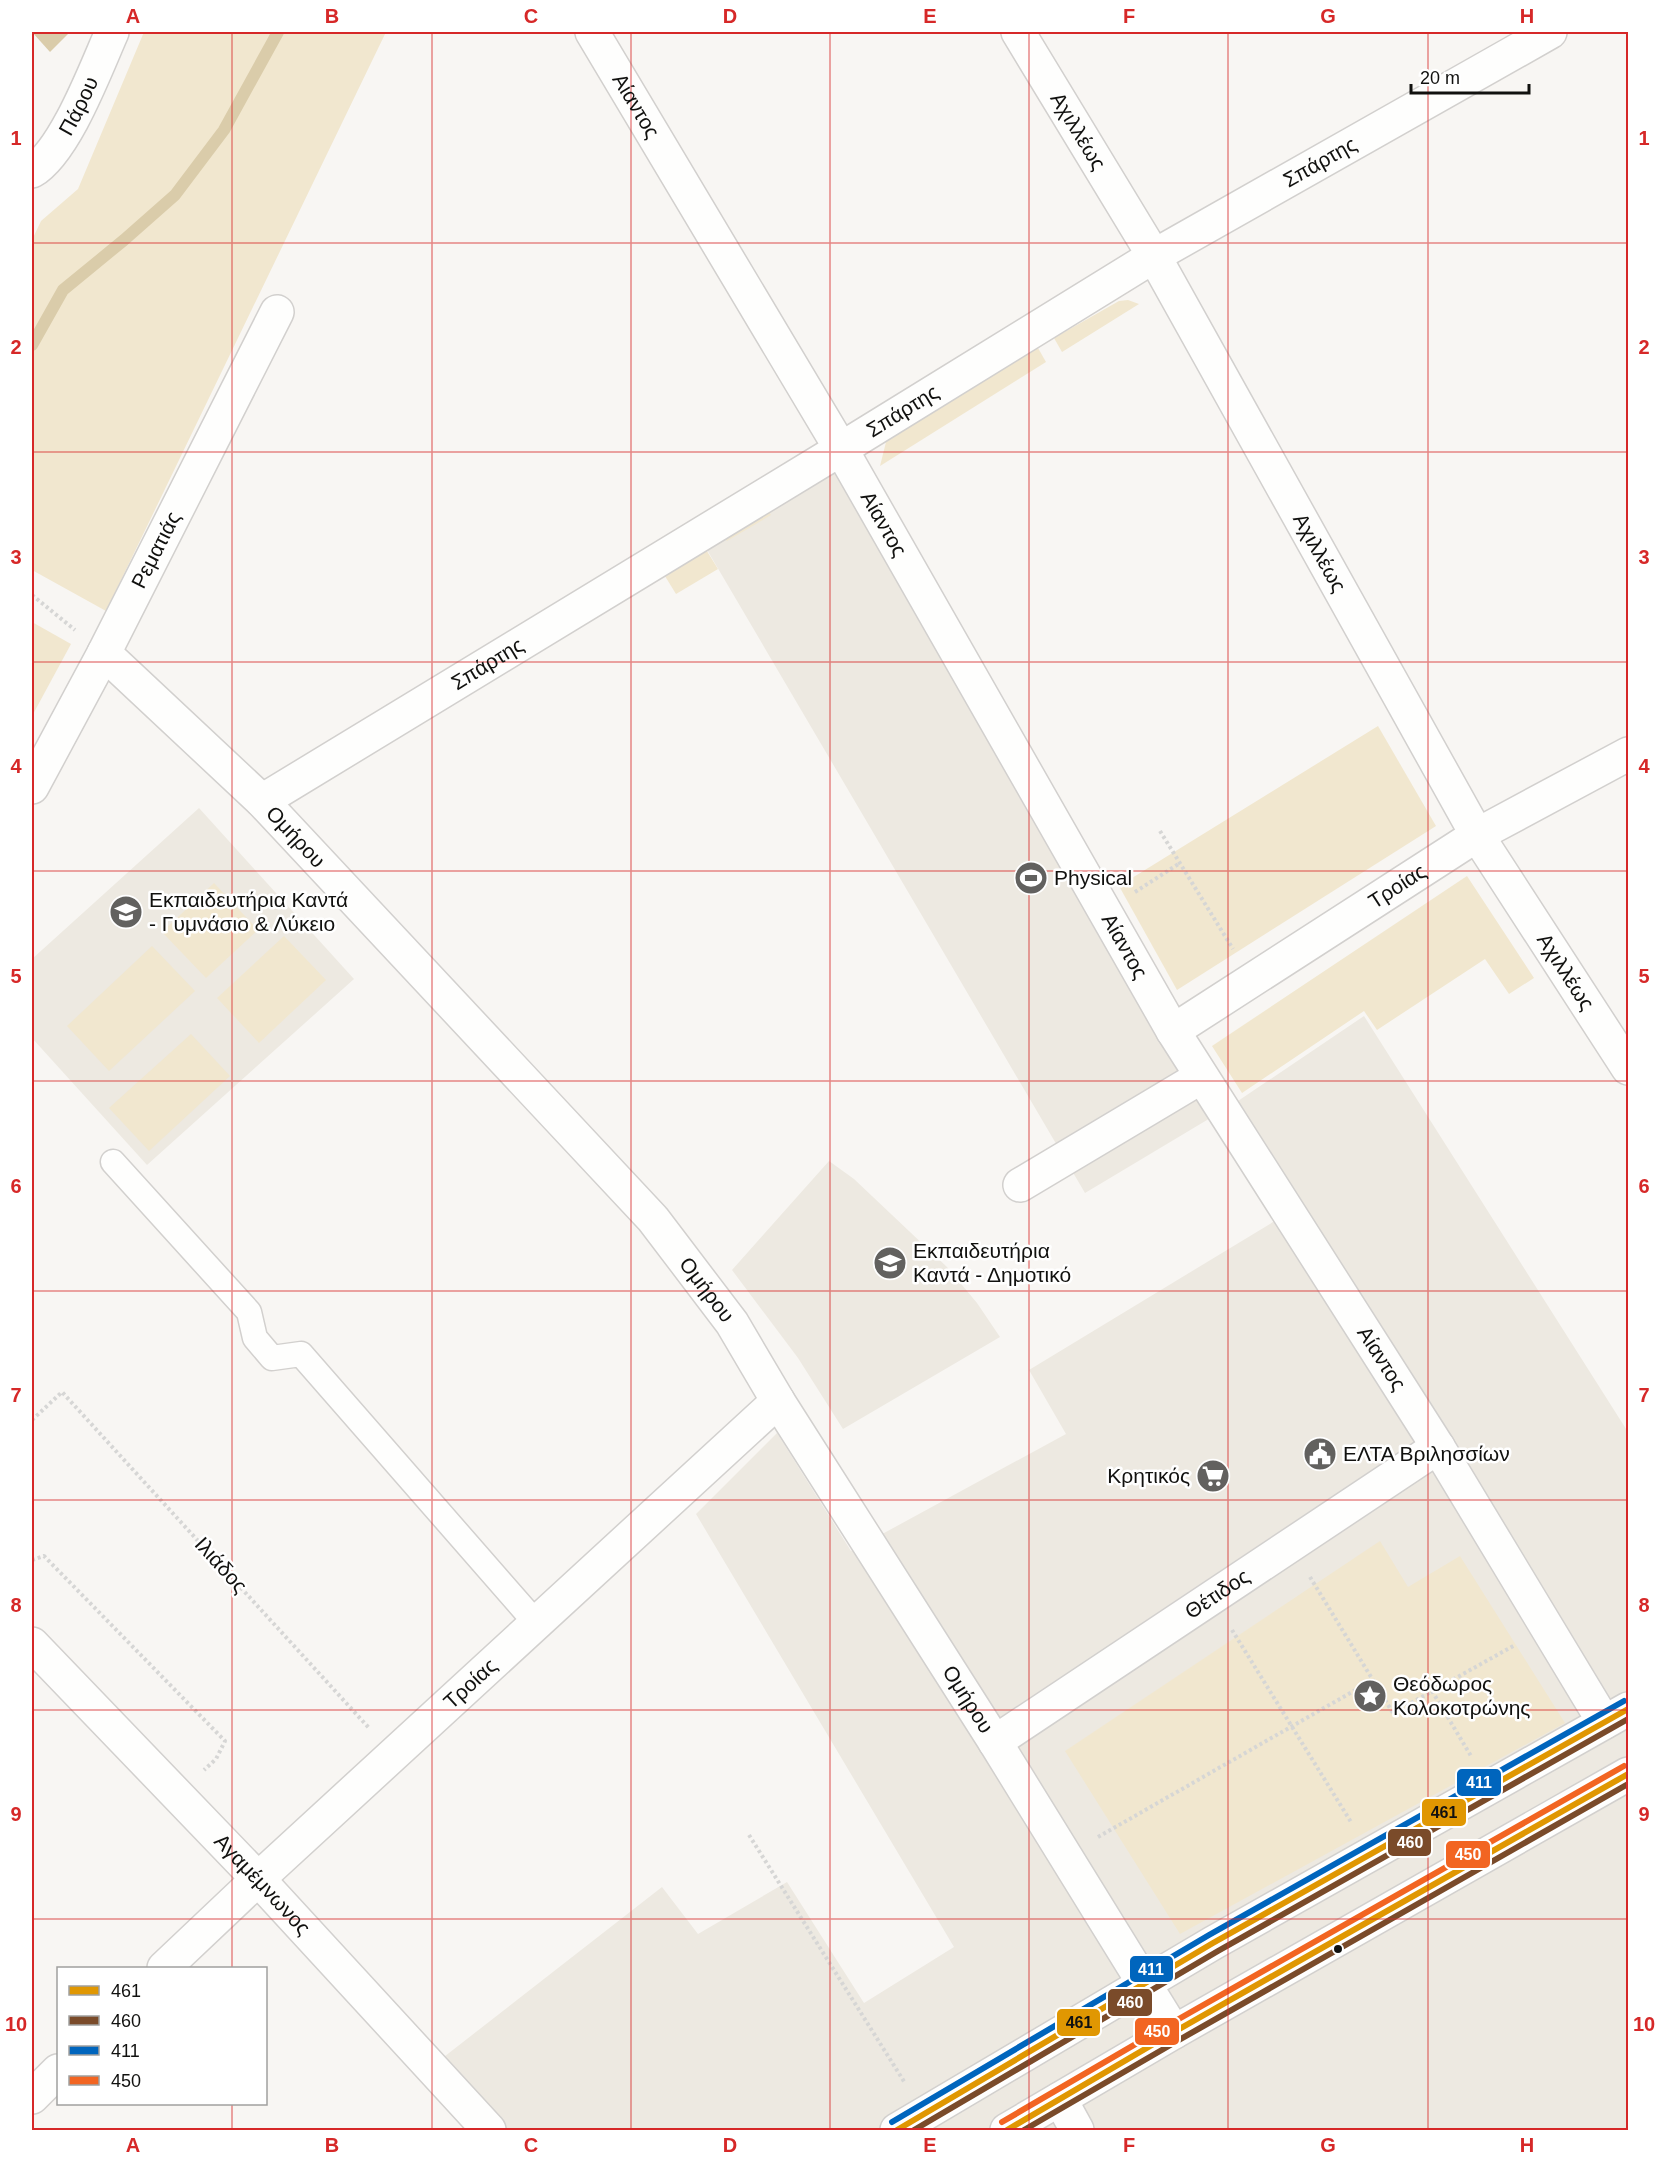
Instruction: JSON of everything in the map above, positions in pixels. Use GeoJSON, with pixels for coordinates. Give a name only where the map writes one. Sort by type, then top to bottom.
{"type":"FeatureCollection","features":[{"type":"Feature","properties":{"kind":"street","name":"Πάρου"},"geometry":{"type":"LineString","coordinates":[[32,171],[44,163],[62,139],[112,32]]}},
{"type":"Feature","properties":{"kind":"street","name":"Αίαντος"},"geometry":{"type":"LineString","coordinates":[[592,32],[841,449],[1173,1031],[1438,1447],[1547,1627],[1616,1716]]}},
{"type":"Feature","properties":{"kind":"street","name":"Αχιλλέως"},"geometry":{"type":"LineString","coordinates":[[1018,32],[1154,256],[1476,835],[1629,1068]]}},
{"type":"Feature","properties":{"kind":"street","name":"Σπάρτης"},"geometry":{"type":"LineString","coordinates":[[262,801],[1154,256],[1550,32]]}},
{"type":"Feature","properties":{"kind":"street","name":"Ρεματιάς"},"geometry":{"type":"LineString","coordinates":[[32,786],[104,653],[277,312]]}},
{"type":"Feature","properties":{"kind":"street","name":"Ομήρου"},"geometry":{"type":"LineString","coordinates":[[104,653],[262,801],[653,1219],[732,1323],[778,1401],[995,1742],[1174,2032]]}},
{"type":"Feature","properties":{"kind":"street","name":"Τροίας"},"geometry":{"type":"LineString","coordinates":[[1173,1031],[1476,835],[1629,754]]}},
{"type":"Feature","properties":{"kind":"street"},"geometry":{"type":"LineString","coordinates":[[1020,1185],[1202,1077]]}},
{"type":"Feature","properties":{"kind":"street","name":"Τροίας"},"geometry":{"type":"LineString","coordinates":[[165,1967],[778,1401]]}},
{"type":"Feature","properties":{"kind":"street","name":"Θέτιδος"},"geometry":{"type":"LineString","coordinates":[[995,1742],[1438,1447]]}},
{"type":"Feature","properties":{"kind":"street","name":"Αγαμέμνωνος"},"geometry":{"type":"LineString","coordinates":[[32,1644],[258,1879],[489,2130]]}},
{"type":"Feature","properties":{"kind":"street"},"geometry":{"type":"LineString","coordinates":[[897,2130],[1143,1983],[1616,1716]]}},
{"type":"Feature","properties":{"kind":"street"},"geometry":{"type":"LineString","coordinates":[[1006,2130],[1629,1774]]}},
{"type":"Feature","properties":{"kind":"street"},"geometry":{"type":"LineString","coordinates":[[32,2097],[57,2072]]}},
{"type":"Feature","properties":{"kind":"street"},"geometry":{"type":"LineString","coordinates":[[1060,2099],[1077,2130]]}},
{"type":"Feature","properties":{"kind":"lane"},"geometry":{"type":"LineString","coordinates":[[113,1162],[249,1312],[255,1338],[272,1358],[301,1354],[536,1623]]}},
{"type":"Feature","properties":{"kind":"path"},"geometry":{"type":"LineString","coordinates":[[32,595],[104,653]]}},
{"type":"Feature","properties":{"kind":"path"},"geometry":{"type":"LineString","coordinates":[[1160,831],[1253,980]]}},
{"type":"Feature","properties":{"kind":"path"},"geometry":{"type":"LineString","coordinates":[[1106,911],[1180,863]]}},
{"type":"Feature","properties":{"kind":"path","name":"Ιλιάδος"},"geometry":{"type":"LineString","coordinates":[[32,1420],[62,1392],[372,1731]]}},
{"type":"Feature","properties":{"kind":"path"},"geometry":{"type":"LineString","coordinates":[[1290,1545],[1394,1713],[1547,1627]]}},
{"type":"Feature","properties":{"kind":"path"},"geometry":{"type":"LineString","coordinates":[[32,1560],[44,1556],[225,1741],[216,1759],[178,1796]]}},
{"type":"Feature","properties":{"kind":"path"},"geometry":{"type":"LineString","coordinates":[[1212,1598],[1370,1854]]}},
{"type":"Feature","properties":{"kind":"path"},"geometry":{"type":"LineString","coordinates":[[1065,1855],[1373,1680]]}},
{"type":"Feature","properties":{"kind":"path"},"geometry":{"type":"LineString","coordinates":[[1432,1691],[1490,1787]]}},
{"type":"Feature","properties":{"kind":"path"},"geometry":{"type":"LineString","coordinates":[[749,1835],[925,2114]]}},
{"type":"Feature","properties":{"kind":"shaded area"},"geometry":{"type":"Polygon","coordinates":[[[32,32],[70,32],[50,52],[32,32]]]}},
{"type":"Feature","properties":{"kind":"shaded area"},"geometry":{"type":"Polygon","coordinates":[[[144,32],[386,32],[106,611],[32,570],[32,240],[41,221],[78,189],[144,32]]]}},
{"type":"Feature","properties":{"kind":"shaded area"},"geometry":{"type":"Polygon","coordinates":[[[1128,300],[1139,304],[1062,352],[1054,338],[1119,301],[1128,300]]]}},
{"type":"Feature","properties":{"kind":"shaded area"},"geometry":{"type":"Polygon","coordinates":[[[1038,348],[1046,362],[880,466],[886,442],[894,433],[1038,348]]]}},
{"type":"Feature","properties":{"kind":"shaded area"},"geometry":{"type":"Polygon","coordinates":[[[856,449],[1235,1103],[1364,1016],[1628,1432],[1628,2130],[505,2130],[440,2060],[662,1887],[698,1934],[787,1882],[864,2003],[954,1947],[696,1514],[777,1433],[851,1551],[1066,1434],[1029,1370],[1278,1219],[1212,1117],[1085,1193],[703,543],[856,449]]]}},
{"type":"Feature","properties":{"kind":"shaded area"},"geometry":{"type":"Polygon","coordinates":[[[765,505],[771,515],[727,541],[721,532],[765,505]]]}},
{"type":"Feature","properties":{"kind":"shaded area"},"geometry":{"type":"Polygon","coordinates":[[[702,543],[718,569],[676,594],[660,568],[702,543]]]}},
{"type":"Feature","properties":{"kind":"shaded area"},"geometry":{"type":"Polygon","coordinates":[[[32,622],[71,644],[32,716],[32,622]]]}},
{"type":"Feature","properties":{"kind":"shaded area"},"geometry":{"type":"Polygon","coordinates":[[[1378,726],[1436,826],[1177,990],[1119,886],[1378,726]]]}},
{"type":"Feature","properties":{"kind":"shaded area"},"geometry":{"type":"Polygon","coordinates":[[[199,808],[354,979],[147,1165],[32,1038],[32,959],[199,808]]]}},
{"type":"Feature","properties":{"kind":"shaded area"},"geometry":{"type":"Polygon","coordinates":[[[1467,876],[1534,978],[1509,994],[1485,959],[1377,1030],[1364,1011],[1242,1093],[1212,1046],[1467,876]]]}},
{"type":"Feature","properties":{"kind":"shaded area"},"geometry":{"type":"Polygon","coordinates":[[[214,883],[258,930],[206,978],[162,932],[214,883]]]}},
{"type":"Feature","properties":{"kind":"shaded area"},"geometry":{"type":"Polygon","coordinates":[[[284,936],[326,980],[259,1043],[217,998],[284,936]]]}},
{"type":"Feature","properties":{"kind":"shaded area"},"geometry":{"type":"Polygon","coordinates":[[[152,946],[195,991],[109,1071],[67,1026],[152,946]]]}},
{"type":"Feature","properties":{"kind":"shaded area"},"geometry":{"type":"Polygon","coordinates":[[[191,1034],[230,1076],[149,1151],[109,1108],[191,1034]]]}},
{"type":"Feature","properties":{"kind":"shaded area"},"geometry":{"type":"Polygon","coordinates":[[[829,1161],[854,1179],[947,1267],[977,1303],[1000,1337],[843,1429],[798,1358],[732,1270],[829,1161]]]}},
{"type":"Feature","properties":{"kind":"shaded area"},"geometry":{"type":"Polygon","coordinates":[[[1380,1541],[1408,1587],[1460,1556],[1565,1723],[1180,1934],[1065,1751],[1380,1541]]]}},
{"type":"Feature","properties":{"kind":"waterway"},"geometry":{"type":"LineString","coordinates":[[32,345],[63,290],[175,195],[224,130],[278,32]]}},
{"type":"Feature","properties":{"kind":"transit line","name":"411"},"geometry":{"type":"LineString","coordinates":[[892,2122],[1209,1935],[1624,1701]]}},
{"type":"Feature","properties":{"kind":"transit line","name":"461"},"geometry":{"type":"LineString","coordinates":[[897,2130],[1213,1943],[1628,1709]]}},
{"type":"Feature","properties":{"kind":"transit line","name":"460"},"geometry":{"type":"LineString","coordinates":[[914,2130],[1218,1951],[1628,1719]]}},
{"type":"Feature","properties":{"kind":"transit line","name":"450"},"geometry":{"type":"LineString","coordinates":[[1002,2122],[1624,1766]]}},
{"type":"Feature","properties":{"kind":"transit line","name":"461"},"geometry":{"type":"LineString","coordinates":[[1007,2130],[1174,2032],[1628,1774]]}},
{"type":"Feature","properties":{"kind":"transit line","name":"460"},"geometry":{"type":"LineString","coordinates":[[1024,2130],[1628,1784]]}},
{"type":"Feature","properties":{"kind":"place","name":"Physical"},"geometry":{"type":"Point","coordinates":[1031,878]}},
{"type":"Feature","properties":{"kind":"place","name":"Εκπαιδευτήρια Καντά - Γυμνάσιο & Λύκειο"},"geometry":{"type":"Point","coordinates":[126,912]}},
{"type":"Feature","properties":{"kind":"place","name":"Εκπαιδευτήρια Καντά - Δημοτικό"},"geometry":{"type":"Point","coordinates":[890,1263]}},
{"type":"Feature","properties":{"kind":"place","name":"ΕΛΤΑ Βριλησσίων"},"geometry":{"type":"Point","coordinates":[1320,1454]}},
{"type":"Feature","properties":{"kind":"place","name":"Κρητικός"},"geometry":{"type":"Point","coordinates":[1213,1476]}},
{"type":"Feature","properties":{"kind":"place","name":"Θεόδωρος Κολοκοτρώνης"},"geometry":{"type":"Point","coordinates":[1370,1696]}}]}
